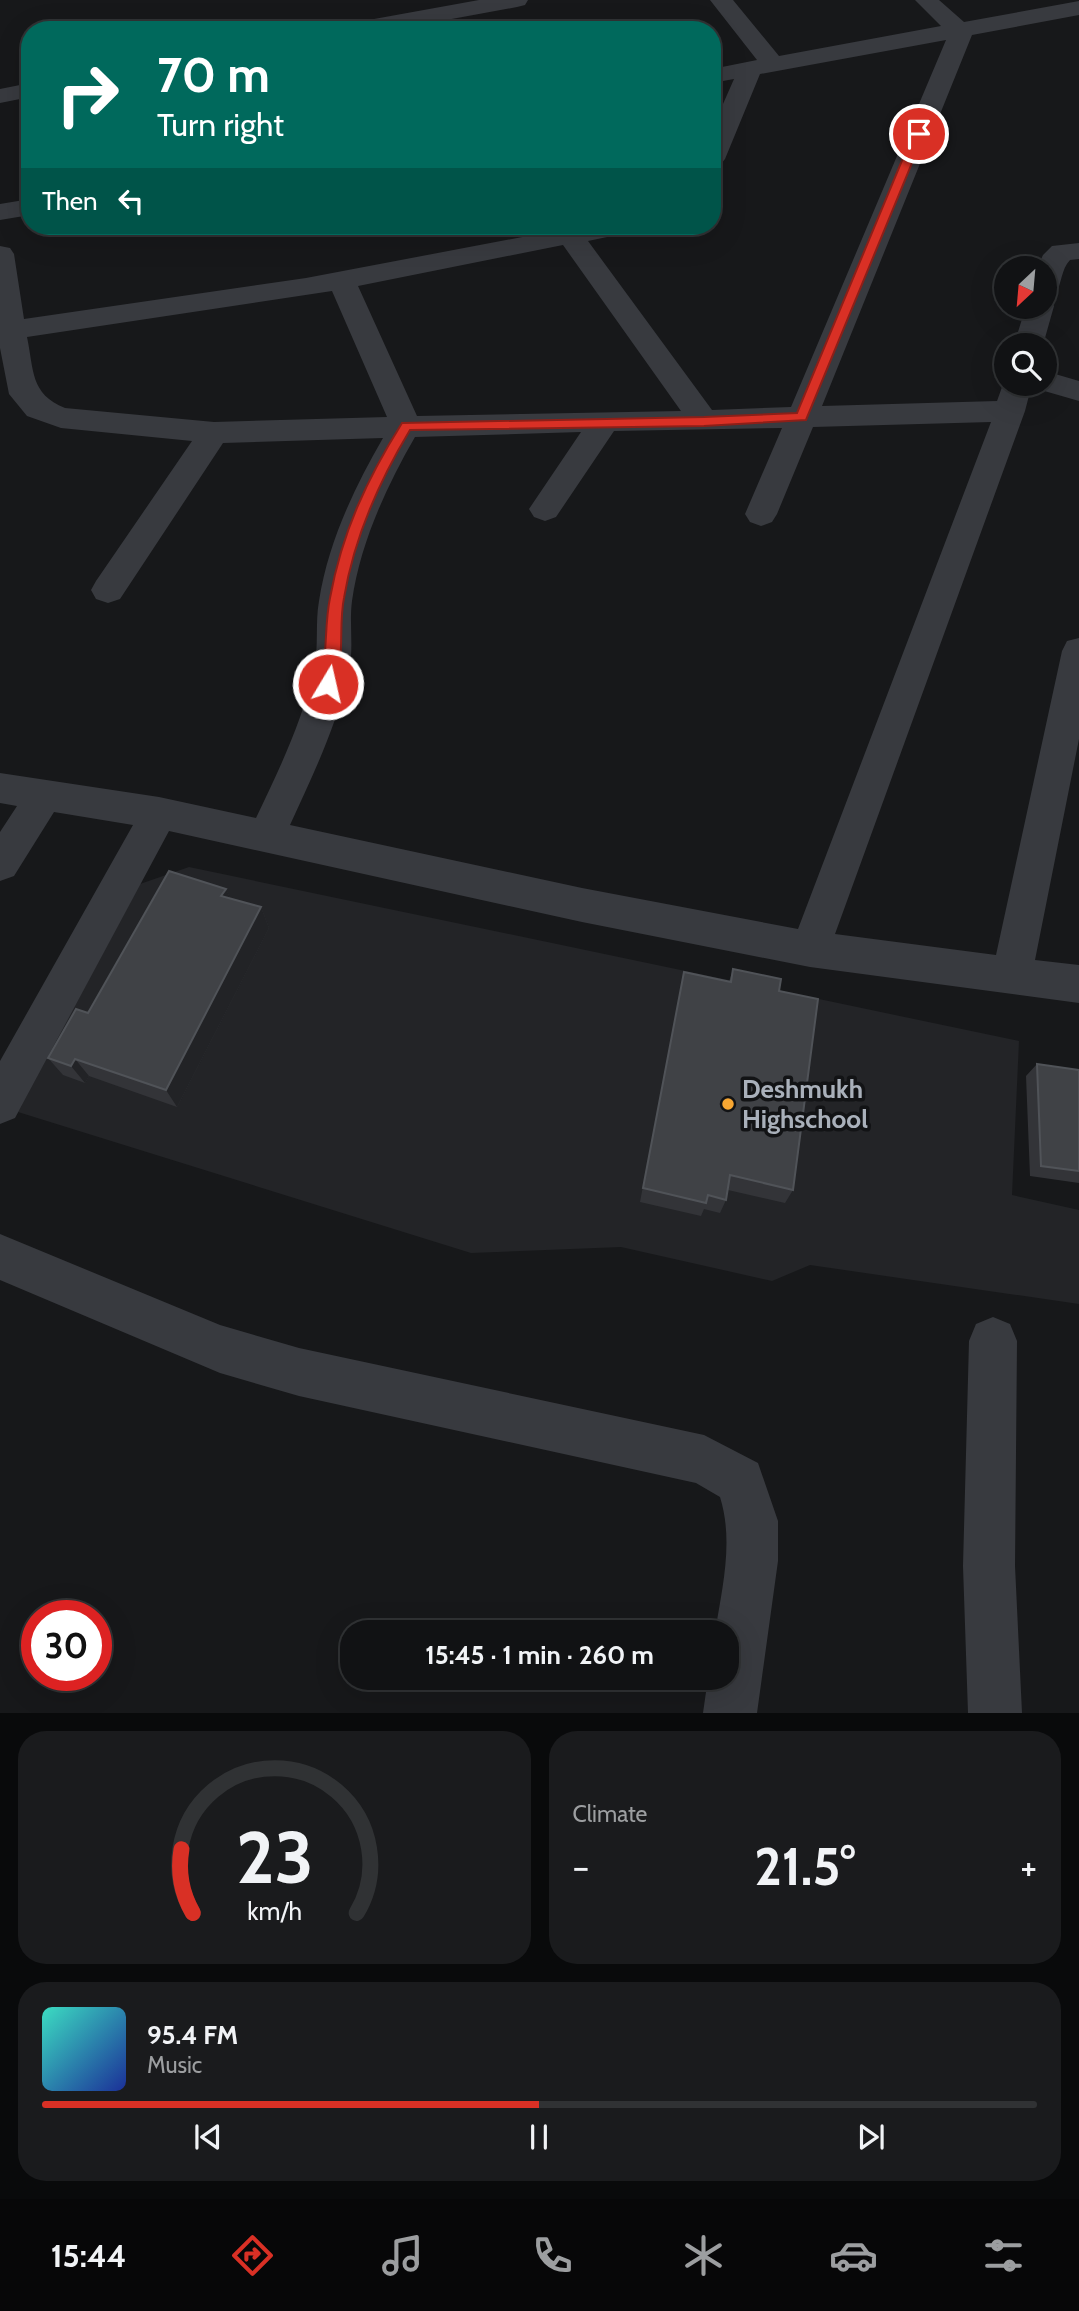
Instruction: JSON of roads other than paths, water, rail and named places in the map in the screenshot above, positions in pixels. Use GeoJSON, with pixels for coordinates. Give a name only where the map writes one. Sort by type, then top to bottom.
{"type":"FeatureCollection","features":[{"type":"Feature","properties":{"kind":"street"},"geometry":{"type":"LineString","coordinates":[[402,21],[517,0]]}},
{"type":"Feature","properties":{"kind":"street"},"geometry":{"type":"LineString","coordinates":[[721,0],[761,66]]}},
{"type":"Feature","properties":{"kind":"street"},"geometry":{"type":"LineString","coordinates":[[926,0],[961,32]]}},
{"type":"Feature","properties":{"kind":"street"},"geometry":{"type":"LineString","coordinates":[[1012,21],[1027,0]]}},
{"type":"Feature","properties":{"kind":"street"},"geometry":{"type":"LineString","coordinates":[[721,74],[875,44],[961,32],[1079,8]]}},
{"type":"Feature","properties":{"kind":"street"},"geometry":{"type":"LineString","coordinates":[[761,514],[961,32]]}},
{"type":"Feature","properties":{"kind":"street"},"geometry":{"type":"LineString","coordinates":[[721,142],[761,66]]}},
{"type":"Feature","properties":{"kind":"street"},"geometry":{"type":"LineString","coordinates":[[0,96],[21,92]]}},
{"type":"Feature","properties":{"kind":"street"},"geometry":{"type":"LineString","coordinates":[[0,212],[21,208]]}},
{"type":"Feature","properties":{"kind":"street"},"geometry":{"type":"LineString","coordinates":[[11,330],[306,287],[580,235]]}},
{"type":"Feature","properties":{"kind":"street"},"geometry":{"type":"LineString","coordinates":[[571,237],[704,421]]}},
{"type":"Feature","properties":{"kind":"street"},"geometry":{"type":"LineString","coordinates":[[1057,257],[1062,252],[1079,251]]}},
{"type":"Feature","properties":{"kind":"street"},"geometry":{"type":"LineString","coordinates":[[0,254],[24,394],[38,409],[61,418],[214,432],[802,417],[1013,397],[810,949]]}},
{"type":"Feature","properties":{"kind":"street"},"geometry":{"type":"LineString","coordinates":[[341,279],[406,426]]}},
{"type":"Feature","properties":{"kind":"street"},"geometry":{"type":"LineString","coordinates":[[1057,385],[1079,391]]}},
{"type":"Feature","properties":{"kind":"street"},"geometry":{"type":"LineString","coordinates":[[545,509],[606,421]]}},
{"type":"Feature","properties":{"kind":"street"},"geometry":{"type":"LineString","coordinates":[[266,837],[318,723],[333,664],[336,601],[346,554],[376,475],[406,426]]}},
{"type":"Feature","properties":{"kind":"street"},"geometry":{"type":"LineString","coordinates":[[108,590],[214,432]]}},
{"type":"Feature","properties":{"kind":"street"},"geometry":{"type":"LineString","coordinates":[[1012,974],[1079,650]]}},
{"type":"Feature","properties":{"kind":"street"},"geometry":{"type":"LineString","coordinates":[[0,788],[159,813],[582,905],[810,949],[1079,984]]}},
{"type":"Feature","properties":{"kind":"street"},"geometry":{"type":"LineString","coordinates":[[0,864],[45,795]]}},
{"type":"Feature","properties":{"kind":"street"},"geometry":{"type":"LineString","coordinates":[[0,1103],[159,813]]}},
{"type":"Feature","properties":{"kind":"street"},"geometry":{"type":"LineString","coordinates":[[0,1257],[220,1349],[299,1372],[704,1460],[740,1481],[753,1521],[752,1561],[730,1713]]}},
{"type":"Feature","properties":{"kind":"street"},"geometry":{"type":"LineString","coordinates":[[993,1341],[989,1566],[995,1713]]}},
{"type":"Feature","properties":{"kind":"place","name":"Deshmukh Highschool"},"geometry":{"type":"Point","coordinates":[728,1104]}}]}
